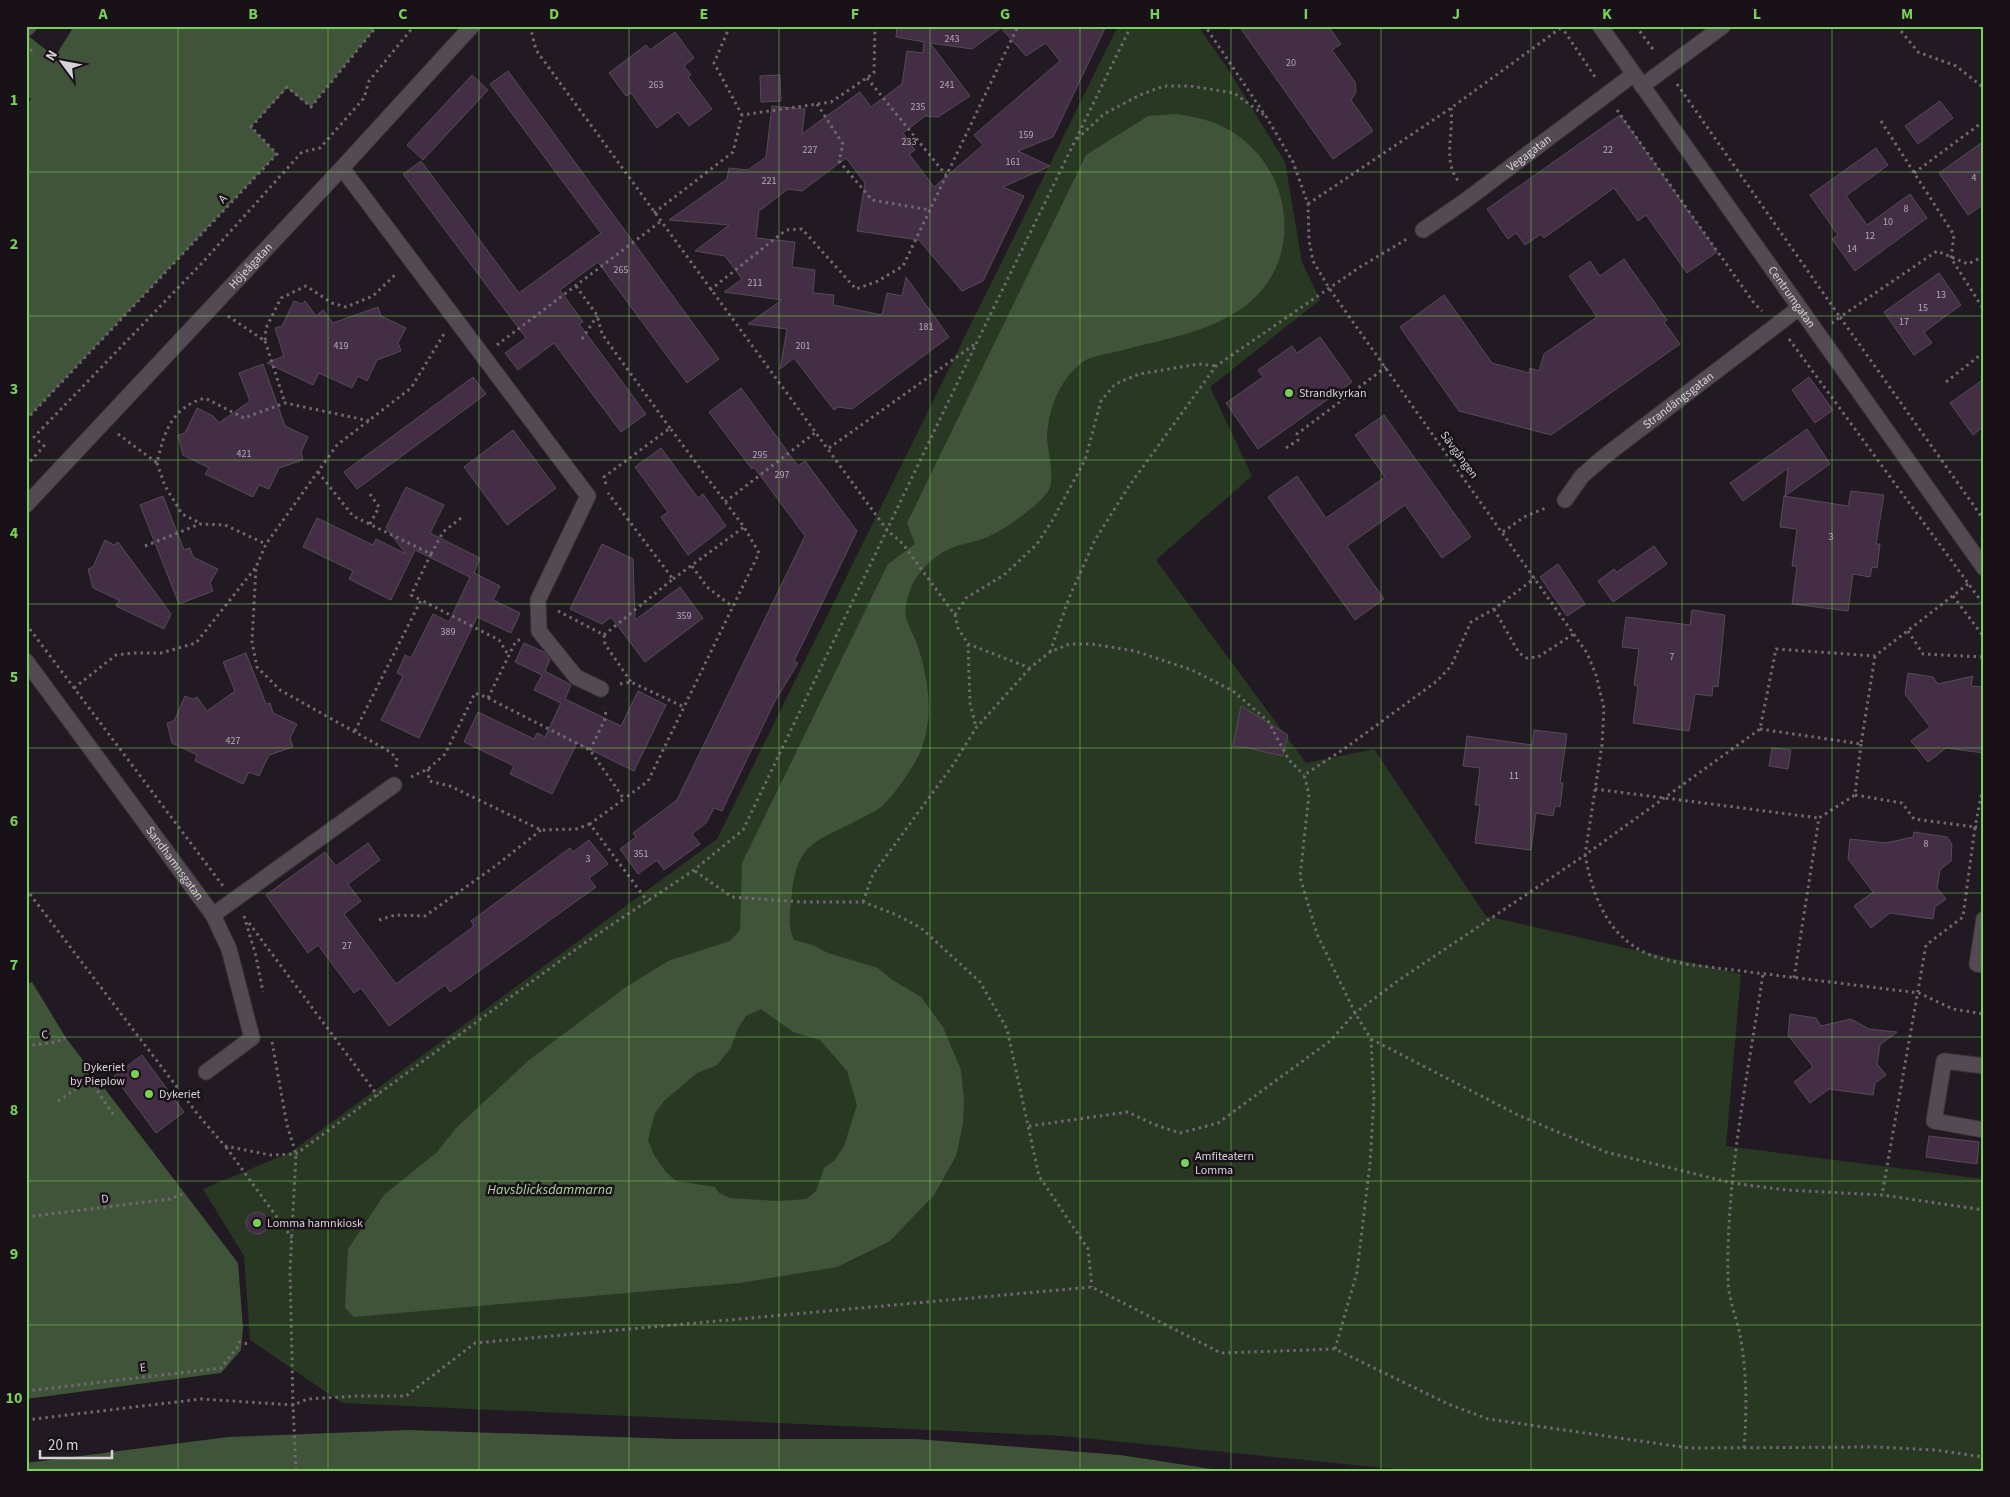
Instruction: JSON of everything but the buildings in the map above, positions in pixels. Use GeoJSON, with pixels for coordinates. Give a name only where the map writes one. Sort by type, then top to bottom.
{"type":"FeatureCollection","features":[{"type":"Feature","properties":{"kind":"street"},"geometry":{"type":"LineString","coordinates":[[26,29],[29,26]]}},
{"type":"Feature","properties":{"kind":"street","name":"Höjeågatan"},"geometry":{"type":"LineString","coordinates":[[26,505],[342,168],[472,26]]}},
{"type":"Feature","properties":{"kind":"street","name":"Centrumgatan"},"geometry":{"type":"LineString","coordinates":[[1600,26],[1984,568]]}},
{"type":"Feature","properties":{"kind":"street","name":"Vegagatan"},"geometry":{"type":"LineString","coordinates":[[1423,230],[1465,202],[1607,96],[1666,68],[1724,26]]}},
{"type":"Feature","properties":{"kind":"street"},"geometry":{"type":"LineString","coordinates":[[342,168],[453,319],[588,496],[538,600],[539,631],[576,677],[601,689]]}},
{"type":"Feature","properties":{"kind":"street","name":"Strandängsgatan"},"geometry":{"type":"LineString","coordinates":[[1565,500],[1582,476],[1605,456],[1799,308]]}},
{"type":"Feature","properties":{"kind":"street","name":"Sandhamnsgatan"},"geometry":{"type":"LineString","coordinates":[[26,661],[213,914],[229,949],[252,1038],[206,1072]]}},
{"type":"Feature","properties":{"kind":"street"},"geometry":{"type":"LineString","coordinates":[[213,914],[394,785]]}},
{"type":"Feature","properties":{"kind":"street"},"geometry":{"type":"LineString","coordinates":[[1984,919],[1976,964],[1984,965]]}},
{"type":"Feature","properties":{"kind":"street"},"geometry":{"type":"LineString","coordinates":[[1984,1066],[1944,1061],[1934,1121],[1984,1130]]}},
{"type":"Feature","properties":{"kind":"path","name":"A"},"geometry":{"type":"LineString","coordinates":[[26,420],[277,154],[251,127],[287,88],[311,107],[377,26]]}},
{"type":"Feature","properties":{"kind":"path"},"geometry":{"type":"LineString","coordinates":[[26,466],[44,446],[34,437],[202,263],[302,152],[320,148],[364,98],[369,80],[414,26]]}},
{"type":"Feature","properties":{"kind":"path"},"geometry":{"type":"LineString","coordinates":[[530,26],[536,50],[660,222],[829,448],[887,530],[903,544],[955,615],[958,628],[968,644],[970,703],[976,728]]}},
{"type":"Feature","properties":{"kind":"path"},"geometry":{"type":"LineString","coordinates":[[654,213],[733,152],[742,115],[714,63],[730,26]]}},
{"type":"Feature","properties":{"kind":"path"},"geometry":{"type":"LineString","coordinates":[[742,115],[831,102],[867,78],[874,73],[875,26]]}},
{"type":"Feature","properties":{"kind":"path"},"geometry":{"type":"LineString","coordinates":[[710,290],[786,230],[802,229],[856,289],[878,281],[902,266],[1018,26]]}},
{"type":"Feature","properties":{"kind":"path"},"geometry":{"type":"LineString","coordinates":[[225,1146],[270,1155],[296,1154],[378,1096],[586,942],[694,870],[743,830],[1131,26]]}},
{"type":"Feature","properties":{"kind":"path","name":"Sävgången"},"geometry":{"type":"LineString","coordinates":[[1205,26],[1267,118],[1292,162],[1308,204],[1309,240],[1313,261],[1329,288],[1504,532],[1588,653],[1596,675],[1604,708],[1602,745],[1585,855],[1590,882],[1602,912],[1622,939],[1648,955],[1685,964],[1919,993],[1953,1009],[1984,1014]]}},
{"type":"Feature","properties":{"kind":"path"},"geometry":{"type":"LineString","coordinates":[[1636,26],[1984,520]]}},
{"type":"Feature","properties":{"kind":"path"},"geometry":{"type":"LineString","coordinates":[[1897,26],[1918,52],[1956,66],[1984,88]]}},
{"type":"Feature","properties":{"kind":"path"},"geometry":{"type":"LineString","coordinates":[[1308,204],[1451,108],[1561,27],[1607,96],[1754,303],[1797,348],[1984,605]]}},
{"type":"Feature","properties":{"kind":"path"},"geometry":{"type":"LineString","coordinates":[[867,78],[946,175]]}},
{"type":"Feature","properties":{"kind":"path"},"geometry":{"type":"LineString","coordinates":[[1075,141],[1104,114],[1140,95],[1164,86],[1190,86],[1234,92],[1267,118]]}},
{"type":"Feature","properties":{"kind":"path"},"geometry":{"type":"LineString","coordinates":[[817,104],[843,144],[839,161],[872,200],[930,210]]}},
{"type":"Feature","properties":{"kind":"path"},"geometry":{"type":"LineString","coordinates":[[1451,108],[1453,125],[1449,163],[1452,172],[1460,184],[1465,202]]}},
{"type":"Feature","properties":{"kind":"path"},"geometry":{"type":"LineString","coordinates":[[1881,121],[1954,235],[1952,258],[1984,310]]}},
{"type":"Feature","properties":{"kind":"path"},"geometry":{"type":"LineString","coordinates":[[1914,173],[1984,121]]}},
{"type":"Feature","properties":{"kind":"path"},"geometry":{"type":"LineString","coordinates":[[481,356],[660,222]]}},
{"type":"Feature","properties":{"kind":"path"},"geometry":{"type":"LineString","coordinates":[[1050,652],[1069,598],[1095,540],[1129,486],[1216,366],[1360,267],[1423,230]]}},
{"type":"Feature","properties":{"kind":"path"},"geometry":{"type":"LineString","coordinates":[[1797,348],[1937,251],[1968,264],[1984,256]]}},
{"type":"Feature","properties":{"kind":"path"},"geometry":{"type":"LineString","coordinates":[[285,403],[265,341],[266,328],[281,298],[306,286],[332,303],[346,307],[373,296],[410,260]]}},
{"type":"Feature","properties":{"kind":"path"},"geometry":{"type":"LineString","coordinates":[[428,769],[429,781],[450,786],[541,830],[576,829],[590,824],[648,781],[759,554],[744,527],[602,334],[597,315],[576,286]]}},
{"type":"Feature","properties":{"kind":"path"},"geometry":{"type":"LineString","coordinates":[[226,314],[265,341]]}},
{"type":"Feature","properties":{"kind":"path"},"geometry":{"type":"LineString","coordinates":[[582,339],[597,315]]}},
{"type":"Feature","properties":{"kind":"path"},"geometry":{"type":"LineString","coordinates":[[74,688],[116,655],[133,652],[161,653],[196,643],[256,567],[266,544],[337,445],[411,388],[453,319]]}},
{"type":"Feature","properties":{"kind":"path"},"geometry":{"type":"LineString","coordinates":[[829,448],[976,344]]}},
{"type":"Feature","properties":{"kind":"path"},"geometry":{"type":"LineString","coordinates":[[1946,382],[1984,352]]}},
{"type":"Feature","properties":{"kind":"path"},"geometry":{"type":"LineString","coordinates":[[955,615],[966,598],[1004,575],[1042,536],[1085,460],[1101,401],[1115,384],[1139,374],[1199,364],[1216,366]]}},
{"type":"Feature","properties":{"kind":"path"},"geometry":{"type":"LineString","coordinates":[[1286,448],[1298,440],[1298,434],[1386,368]]}},
{"type":"Feature","properties":{"kind":"path"},"geometry":{"type":"LineString","coordinates":[[200,524],[182,514],[165,486],[157,462],[161,444],[177,412],[190,402],[205,398],[244,418],[285,403],[370,421]]}},
{"type":"Feature","properties":{"kind":"path"},"geometry":{"type":"LineString","coordinates":[[670,428],[604,477],[607,493],[673,580]]}},
{"type":"Feature","properties":{"kind":"path"},"geometry":{"type":"LineString","coordinates":[[116,432],[157,462]]}},
{"type":"Feature","properties":{"kind":"path"},"geometry":{"type":"LineString","coordinates":[[725,502],[816,432]]}},
{"type":"Feature","properties":{"kind":"path"},"geometry":{"type":"LineString","coordinates":[[318,472],[353,516],[431,554]]}},
{"type":"Feature","properties":{"kind":"path"},"geometry":{"type":"LineString","coordinates":[[370,494],[379,506],[370,524]]}},
{"type":"Feature","properties":{"kind":"path"},"geometry":{"type":"LineString","coordinates":[[1504,532],[1524,518],[1565,500]]}},
{"type":"Feature","properties":{"kind":"path"},"geometry":{"type":"LineString","coordinates":[[461,518],[443,532],[411,595],[499,640],[509,656]]}},
{"type":"Feature","properties":{"kind":"path"},"geometry":{"type":"LineString","coordinates":[[146,546],[200,524],[225,525],[266,544]]}},
{"type":"Feature","properties":{"kind":"path"},"geometry":{"type":"LineString","coordinates":[[604,635],[744,527]]}},
{"type":"Feature","properties":{"kind":"path"},"geometry":{"type":"LineString","coordinates":[[692,566],[707,587],[733,608]]}},
{"type":"Feature","properties":{"kind":"path"},"geometry":{"type":"LineString","coordinates":[[256,567],[252,642],[257,668],[280,690],[388,750],[397,758],[394,785]]}},
{"type":"Feature","properties":{"kind":"path"},"geometry":{"type":"LineString","coordinates":[[1304,775],[1344,749],[1437,681],[1450,666],[1471,622],[1494,609],[1535,578]]}},
{"type":"Feature","properties":{"kind":"path"},"geometry":{"type":"LineString","coordinates":[[1029,1126],[1128,1112],[1153,1124],[1180,1132],[1218,1123],[1330,1041],[1355,1012],[1585,855],[1760,729],[1776,649],[1875,656],[1968,584]]}},
{"type":"Feature","properties":{"kind":"path"},"geometry":{"type":"LineString","coordinates":[[1953,596],[1984,637]]}},
{"type":"Feature","properties":{"kind":"path"},"geometry":{"type":"LineString","coordinates":[[355,731],[421,600]]}},
{"type":"Feature","properties":{"kind":"path"},"geometry":{"type":"LineString","coordinates":[[538,600],[604,635]]}},
{"type":"Feature","properties":{"kind":"path"},"geometry":{"type":"LineString","coordinates":[[1494,609],[1519,653],[1527,658],[1538,657],[1575,633]]}},
{"type":"Feature","properties":{"kind":"path"},"geometry":{"type":"LineString","coordinates":[[488,698],[516,642],[539,631]]}},
{"type":"Feature","properties":{"kind":"path"},"geometry":{"type":"LineString","coordinates":[[1908,631],[1923,654],[1984,658]]}},
{"type":"Feature","properties":{"kind":"path"},"geometry":{"type":"LineString","coordinates":[[604,635],[605,644],[632,682],[684,707]]}},
{"type":"Feature","properties":{"kind":"path"},"geometry":{"type":"LineString","coordinates":[[968,644],[1030,668]]}},
{"type":"Feature","properties":{"kind":"path"},"geometry":{"type":"LineString","coordinates":[[863,902],[873,874],[953,764],[976,728],[1030,668],[1050,652],[1069,644],[1092,644],[1135,651],[1192,670],[1233,691],[1268,722],[1289,760],[1304,775],[1309,794],[1300,877],[1317,934],[1355,1012],[1371,1039],[1374,1097],[1370,1163],[1357,1272],[1335,1349]]}},
{"type":"Feature","properties":{"kind":"path"},"geometry":{"type":"LineString","coordinates":[[1854,794],[1875,656]]}},
{"type":"Feature","properties":{"kind":"path"},"geometry":{"type":"LineString","coordinates":[[590,750],[606,717],[601,689],[632,682]]}},
{"type":"Feature","properties":{"kind":"path"},"geometry":{"type":"LineString","coordinates":[[394,785],[428,769],[445,754],[475,694],[488,698],[590,750],[624,799]]}},
{"type":"Feature","properties":{"kind":"path"},"geometry":{"type":"LineString","coordinates":[[1760,729],[1861,744]]}},
{"type":"Feature","properties":{"kind":"path"},"geometry":{"type":"LineString","coordinates":[[1882,1195],[1926,945],[1963,917],[1975,827],[1984,782]]}},
{"type":"Feature","properties":{"kind":"path"},"geometry":{"type":"LineString","coordinates":[[1595,789],[1819,818],[1854,794],[1902,803],[1914,819],[1984,828]]}},
{"type":"Feature","properties":{"kind":"path"},"geometry":{"type":"LineString","coordinates":[[1794,978],[1819,818]]}},
{"type":"Feature","properties":{"kind":"path"},"geometry":{"type":"LineString","coordinates":[[590,824],[648,902]]}},
{"type":"Feature","properties":{"kind":"path"},"geometry":{"type":"LineString","coordinates":[[379,920],[395,915],[425,916],[494,867],[541,830]]}},
{"type":"Feature","properties":{"kind":"path"},"geometry":{"type":"LineString","coordinates":[[694,870],[732,898],[802,902],[863,902],[897,914],[921,928],[980,982],[1006,1029],[1039,1176],[1088,1249],[1092,1287]]}},
{"type":"Feature","properties":{"kind":"path"},"geometry":{"type":"LineString","coordinates":[[26,889],[199,1116],[225,1146],[292,1238]]}},
{"type":"Feature","properties":{"kind":"path"},"geometry":{"type":"LineString","coordinates":[[247,920],[378,1096]]}},
{"type":"Feature","properties":{"kind":"path"},"geometry":{"type":"LineString","coordinates":[[1744,1448],[1747,1401],[1740,1336],[1728,1282],[1732,1183],[1763,974]]}},
{"type":"Feature","properties":{"kind":"path","name":"C"},"geometry":{"type":"LineString","coordinates":[[26,1046],[56,1042],[66,1038]]}},
{"type":"Feature","properties":{"kind":"path"},"geometry":{"type":"LineString","coordinates":[[1371,1039],[1520,1116],[1606,1152],[1732,1183],[1786,1190],[1882,1195],[1984,1210]]}},
{"type":"Feature","properties":{"kind":"path"},"geometry":{"type":"LineString","coordinates":[[58,1100],[95,1076]]}},
{"type":"Feature","properties":{"kind":"path"},"geometry":{"type":"LineString","coordinates":[[90,1080],[114,1116]]}},
{"type":"Feature","properties":{"kind":"path","name":"D"},"geometry":{"type":"LineString","coordinates":[[26,1217],[170,1200],[185,1192]]}},
{"type":"Feature","properties":{"kind":"path"},"geometry":{"type":"LineString","coordinates":[[26,1420],[201,1399],[292,1405],[308,1399],[406,1396],[475,1343],[1092,1287],[1221,1353],[1335,1349],[1448,1404],[1488,1419],[1689,1448],[1878,1447],[1935,1450],[1984,1457]]}},
{"type":"Feature","properties":{"kind":"path","name":"E"},"geometry":{"type":"LineString","coordinates":[[26,1391],[221,1368],[237,1348],[239,1342],[248,1344]]}},
{"type":"Feature","properties":{"kind":"path"},"geometry":{"type":"LineString","coordinates":[[292,1405],[296,1471]]}},
{"type":"Feature","properties":{"kind":"shaded area"},"geometry":{"type":"Polygon","coordinates":[[[1118,26],[1198,26],[1226,66],[1285,162],[1302,262],[1320,300],[1210,387],[1252,476],[1156,560],[1306,763],[1374,749],[1486,916],[1741,974],[1726,1146],[1984,1179],[1984,1471],[1415,1471],[1062,1436],[342,1403],[250,1340],[244,1256],[203,1189],[291,1152],[717,839],[1118,26]]]}},
{"type":"Feature","properties":{"kind":"water"},"geometry":{"type":"Polygon","coordinates":[[[74,26],[377,26],[311,107],[287,88],[251,127],[277,154],[26,420],[26,106],[31,99],[26,95],[26,34],[55,57],[74,26]]]}},
{"type":"Feature","properties":{"kind":"water","name":"Havsblicksdammarna"},"geometry":{"type":"Polygon","coordinates":[[[1176,114],[1210,122],[1234,133],[1260,156],[1273,177],[1281,200],[1284,224],[1282,248],[1274,271],[1261,292],[1241,309],[1213,324],[1182,335],[1089,359],[1073,370],[1061,387],[1050,415],[1047,443],[1051,481],[1047,493],[1027,512],[1001,530],[982,539],[950,549],[937,556],[921,571],[911,586],[906,605],[906,617],[922,659],[929,705],[926,735],[914,764],[904,780],[880,808],[813,844],[805,852],[795,876],[790,906],[790,928],[794,940],[813,945],[828,953],[878,968],[891,979],[921,997],[943,1027],[961,1070],[964,1099],[963,1124],[956,1156],[934,1195],[890,1241],[837,1267],[740,1283],[354,1317],[345,1308],[348,1249],[384,1195],[437,1152],[456,1128],[529,1060],[626,987],[668,961],[730,941],[740,930],[742,863],[888,564],[915,544],[907,523],[1086,155],[1148,116],[1176,114]],[[761,1009],[746,1016],[738,1028],[731,1048],[717,1065],[697,1073],[664,1101],[655,1113],[648,1140],[654,1155],[666,1172],[676,1181],[715,1187],[719,1193],[730,1198],[778,1201],[807,1199],[816,1191],[824,1168],[834,1161],[844,1146],[857,1105],[847,1071],[820,1040],[793,1032],[761,1009]]]}},
{"type":"Feature","properties":{"kind":"water"},"geometry":{"type":"Polygon","coordinates":[[[32,982],[66,1038],[238,1263],[243,1328],[241,1350],[221,1373],[26,1399],[26,985],[32,982]]]}},
{"type":"Feature","properties":{"kind":"water"},"geometry":{"type":"Polygon","coordinates":[[[410,1430],[676,1439],[916,1439],[1120,1455],[1225,1471],[26,1471],[26,1463],[228,1437],[410,1430]]]}},
{"type":"Feature","properties":{"kind":"place","name":"Strandkyrkan"},"geometry":{"type":"Point","coordinates":[1289,393]}},
{"type":"Feature","properties":{"kind":"place","name":"Dykeriet by Pieplow"},"geometry":{"type":"Point","coordinates":[135,1074]}},
{"type":"Feature","properties":{"kind":"place","name":"Dykeriet"},"geometry":{"type":"Point","coordinates":[149,1094]}},
{"type":"Feature","properties":{"kind":"place","name":"Amfiteatern Lomma"},"geometry":{"type":"Point","coordinates":[1185,1163]}},
{"type":"Feature","properties":{"kind":"place","name":"Lomma hamnkiosk"},"geometry":{"type":"Point","coordinates":[257,1223]}}]}
